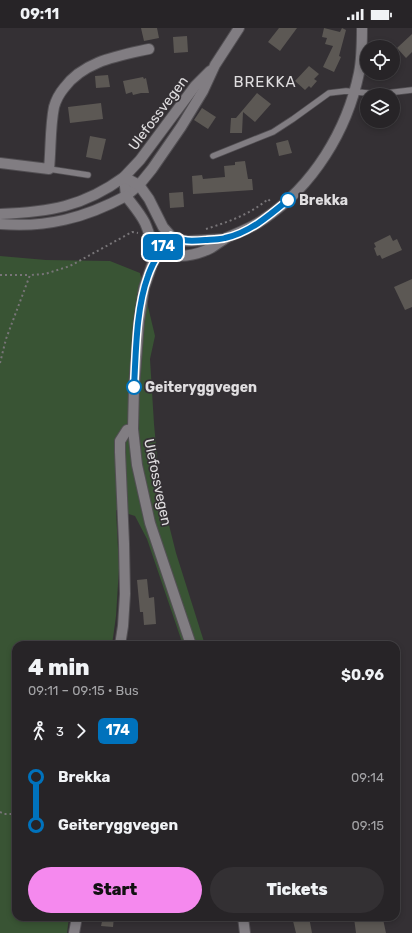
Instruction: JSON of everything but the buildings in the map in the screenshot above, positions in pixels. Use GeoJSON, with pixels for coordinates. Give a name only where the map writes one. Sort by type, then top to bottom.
{"type":"FeatureCollection","features":[{"type":"Feature","properties":{"kind":"street","name":"Ulefossvegen"},"geometry":{"type":"LineString","coordinates":[[0,224],[24,226],[54,223],[88,214],[126,196],[139,185],[152,169],[203,91],[215,65],[239,28]]}},
{"type":"Feature","properties":{"kind":"street"},"geometry":{"type":"LineString","coordinates":[[124,178],[126,196],[145,222],[150,239],[160,250],[180,256],[188,255],[210,248],[226,238],[252,227],[278,209],[290,198],[326,155],[344,122],[354,92],[361,58],[362,28]]}},
{"type":"Feature","properties":{"kind":"street"},"geometry":{"type":"LineString","coordinates":[[0,163],[49,169],[54,106],[59,94],[67,84],[77,74],[108,58],[149,49]]}},
{"type":"Feature","properties":{"kind":"street","name":"Ulefossvegen"},"geometry":{"type":"LineString","coordinates":[[0,214],[37,212],[65,207],[100,193],[124,178],[140,160],[195,86],[215,65]]}},
{"type":"Feature","properties":{"kind":"street"},"geometry":{"type":"LineString","coordinates":[[124,178],[139,185],[149,199],[163,227],[171,236],[179,240],[188,241],[226,238]]}},
{"type":"Feature","properties":{"kind":"street","name":"Ulefossvegen"},"geometry":{"type":"LineString","coordinates":[[171,236],[160,250],[150,270],[144,288],[139,321],[134,387],[133,429],[137,465],[150,523],[190,641]]}},
{"type":"Feature","properties":{"kind":"street"},"geometry":{"type":"LineString","coordinates":[[121,641],[125,594],[120,447],[123,435],[127,430],[133,429]]}},
{"type":"Feature","properties":{"kind":"street"},"geometry":{"type":"LineString","coordinates":[[74,933],[76,921]]}},
{"type":"Feature","properties":{"kind":"street"},"geometry":{"type":"LineString","coordinates":[[244,921],[245,933]]}},
{"type":"Feature","properties":{"kind":"lane"},"geometry":{"type":"LineString","coordinates":[[213,156],[273,132],[329,93],[338,91],[378,94],[412,90]]}},
{"type":"Feature","properties":{"kind":"lane"},"geometry":{"type":"LineString","coordinates":[[49,169],[88,175]]}},
{"type":"Feature","properties":{"kind":"path"},"geometry":{"type":"LineString","coordinates":[[200,230],[231,220],[252,210],[268,199],[278,209]]}},
{"type":"Feature","properties":{"kind":"path"},"geometry":{"type":"LineString","coordinates":[[0,275],[45,274],[70,266],[132,232],[139,233]]}},
{"type":"Feature","properties":{"kind":"path"},"geometry":{"type":"LineString","coordinates":[[0,363],[6,339],[30,275]]}},
{"type":"Feature","properties":{"kind":"path"},"geometry":{"type":"LineString","coordinates":[[0,812],[4,814],[12,814]]}},
{"type":"Feature","properties":{"kind":"green space"},"geometry":{"type":"Polygon","coordinates":[[[0,256],[46,260],[110,261],[140,273],[155,336],[150,359],[160,489],[176,553],[204,641],[182,641],[147,539],[135,516],[116,510],[119,568],[116,616],[113,641],[12,641],[12,921],[68,921],[67,933],[0,933],[0,256]]]}},
{"type":"Feature","properties":{"kind":"bus line","name":"174"},"geometry":{"type":"LineString","coordinates":[[134,387],[139,321],[144,288],[148,275],[160,250],[171,236],[179,240],[188,241],[226,238],[252,227],[288,200]]}},
{"type":"Feature","properties":{"kind":"place","name":"Brekka"},"geometry":{"type":"Point","coordinates":[288,200]}},
{"type":"Feature","properties":{"kind":"place","name":"Geiteryggvegen"},"geometry":{"type":"Point","coordinates":[134,387]}},
{"type":"Feature","properties":{"kind":"district","name":"BREKKA"},"geometry":{"type":"Point","coordinates":[265,82]}}]}
